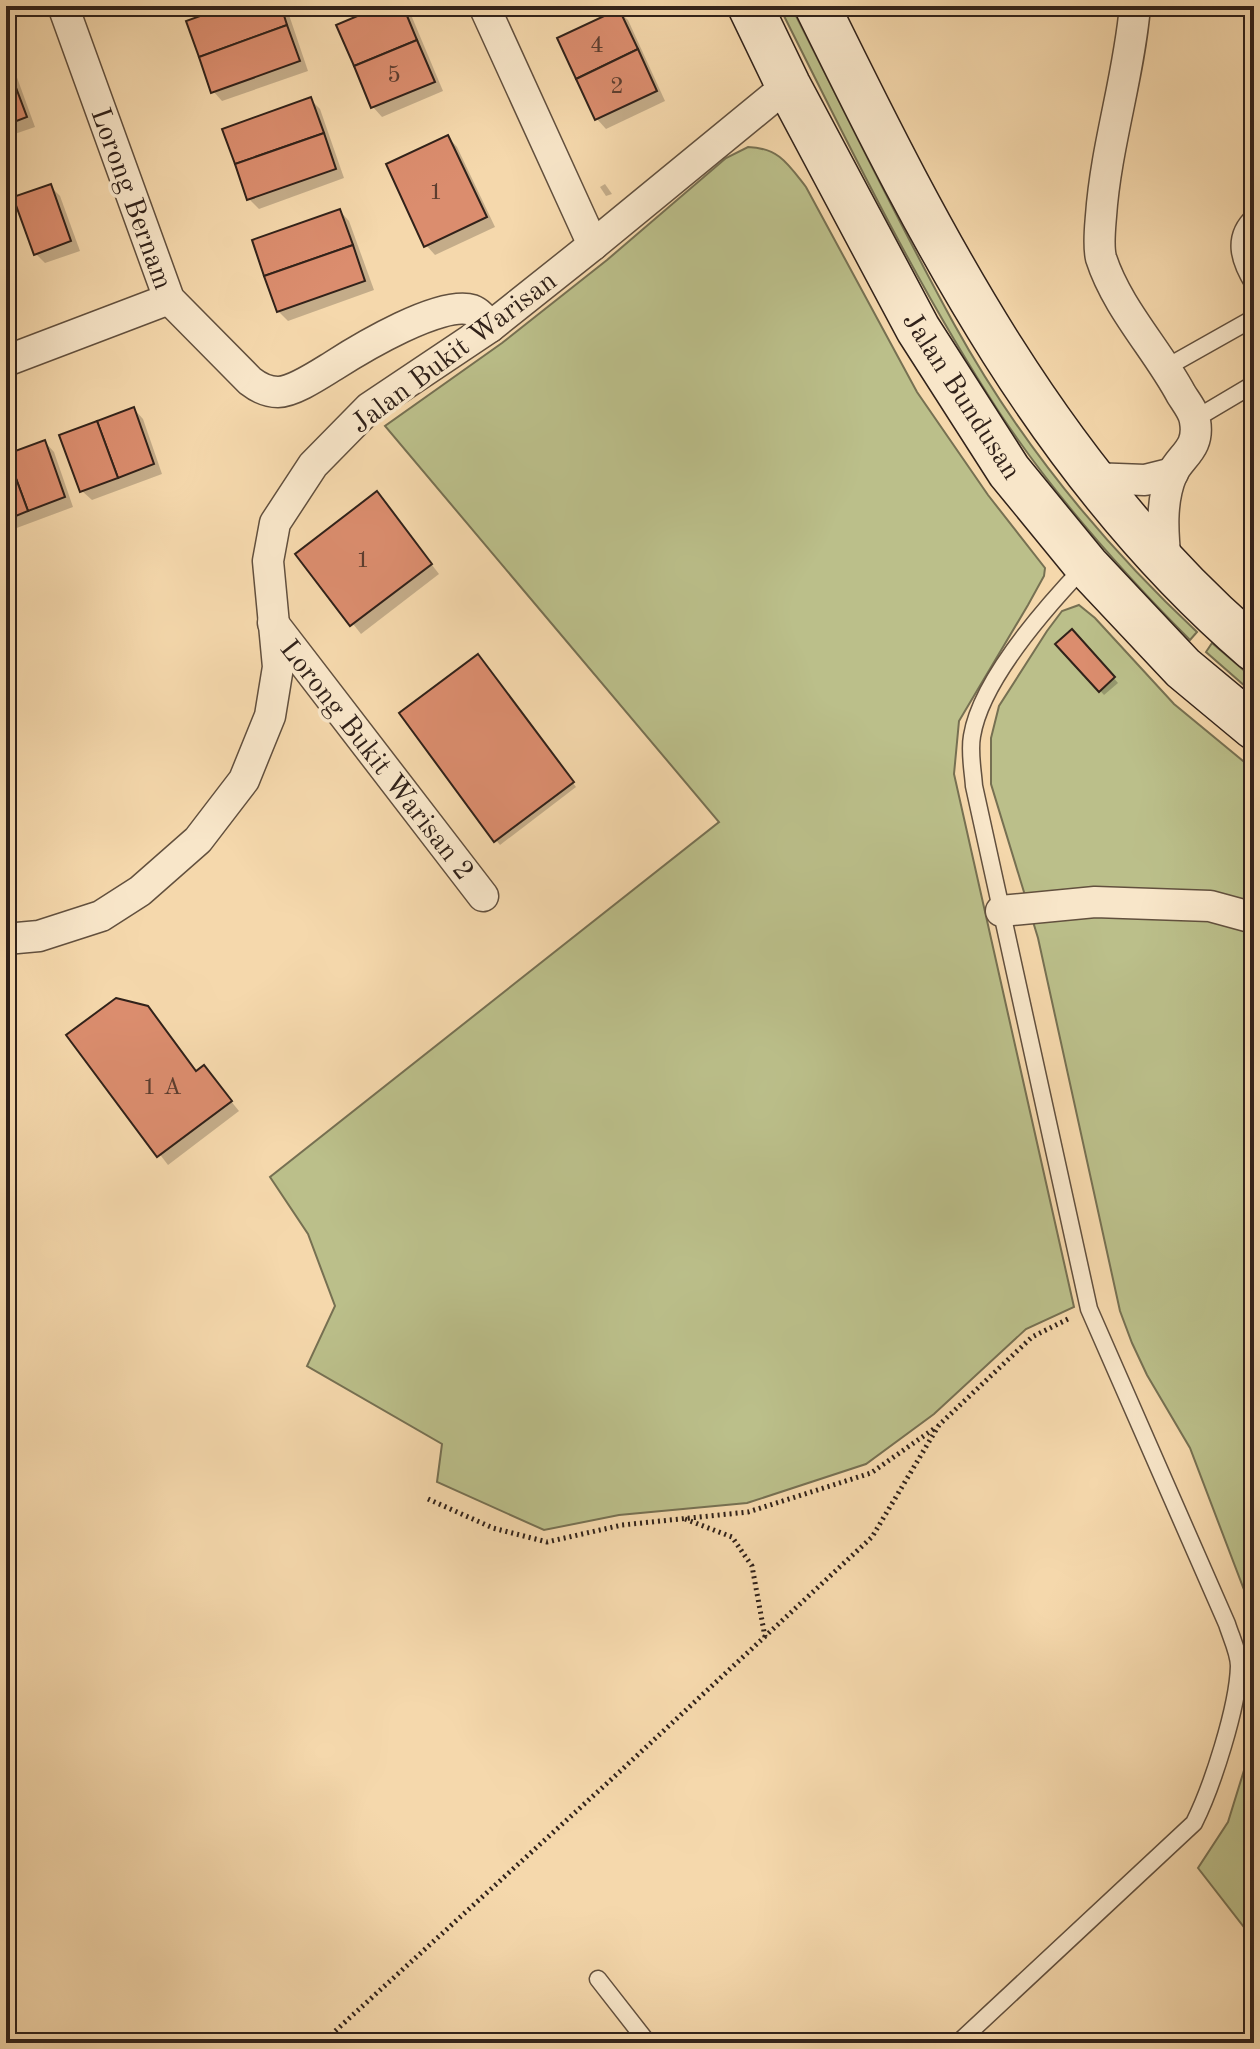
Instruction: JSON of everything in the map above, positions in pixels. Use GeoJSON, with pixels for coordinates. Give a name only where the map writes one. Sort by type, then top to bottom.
{"type":"FeatureCollection","features":[{"type":"Feature","properties":{"kind":"main road","name":"Jalan Bundusan"},"geometry":{"type":"LineString","coordinates":[[750,6],[788,85],[918,329],[1009,471],[1086,565],[1183,668],[1254,727]]}},
{"type":"Feature","properties":{"kind":"main road","name":"Jalan Bundusan"},"geometry":{"type":"LineString","coordinates":[[817,6],[949,264],[1040,409],[1091,478],[1166,564],[1217,617],[1254,649]]}},
{"type":"Feature","properties":{"kind":"street","name":"Lorong Bernam"},"geometry":{"type":"LineString","coordinates":[[63,6],[169,299],[250,381],[261,389],[281,393],[311,379],[368,343],[457,307],[476,311],[490,327]]}},
{"type":"Feature","properties":{"kind":"street"},"geometry":{"type":"LineString","coordinates":[[484,6],[593,245]]}},
{"type":"Feature","properties":{"kind":"street"},"geometry":{"type":"LineString","coordinates":[[1135,6],[1132,38],[1103,183],[1100,255],[1113,285],[1167,367],[1195,419],[1194,438],[1188,455],[1173,473],[1164,504],[1166,564]]}},
{"type":"Feature","properties":{"kind":"street","name":"Jalan Bukit Warisan"},"geometry":{"type":"LineString","coordinates":[[6,939],[39,936],[101,916],[140,891],[198,840],[244,780],[270,716],[278,667],[268,561],[275,523],[313,465],[369,408],[490,327],[788,85]]}},
{"type":"Feature","properties":{"kind":"street"},"geometry":{"type":"LineString","coordinates":[[6,361],[169,299]]}},
{"type":"Feature","properties":{"kind":"street"},"geometry":{"type":"LineString","coordinates":[[1091,478],[1145,480],[1173,473]]}},
{"type":"Feature","properties":{"kind":"street","name":"Lorong Bukit Warisan 2"},"geometry":{"type":"LineString","coordinates":[[272,621],[483,896]]}},
{"type":"Feature","properties":{"kind":"street"},"geometry":{"type":"LineString","coordinates":[[1001,911],[1095,902],[1210,906],[1254,918]]}},
{"type":"Feature","properties":{"kind":"lane"},"geometry":{"type":"LineString","coordinates":[[1254,216],[1240,235],[1239,250],[1244,268],[1254,285]]}},
{"type":"Feature","properties":{"kind":"lane"},"geometry":{"type":"LineString","coordinates":[[1167,367],[1254,318]]}},
{"type":"Feature","properties":{"kind":"lane"},"geometry":{"type":"LineString","coordinates":[[1195,419],[1254,384]]}},
{"type":"Feature","properties":{"kind":"lane"},"geometry":{"type":"LineString","coordinates":[[958,2043],[1194,1823],[1208,1795],[1235,1696],[1239,1663],[1227,1624],[1089,1309],[974,786],[971,737],[985,696],[1036,619],[1086,565]]}},
{"type":"Feature","properties":{"kind":"lane"},"geometry":{"type":"LineString","coordinates":[[598,1979],[648,2043]]}},
{"type":"Feature","properties":{"kind":"path"},"geometry":{"type":"LineString","coordinates":[[428,1499],[493,1528],[547,1542],[622,1525],[748,1512],[871,1473],[939,1425],[1032,1337],[1089,1309]]}},
{"type":"Feature","properties":{"kind":"path"},"geometry":{"type":"LineString","coordinates":[[322,2043],[872,1537],[939,1425]]}},
{"type":"Feature","properties":{"kind":"path"},"geometry":{"type":"LineString","coordinates":[[684,1519],[732,1537],[752,1566],[765,1637]]}},
{"type":"Feature","properties":{"kind":"green space"},"geometry":{"type":"Polygon","coordinates":[[[779,6],[791,6],[933,285],[1005,408],[1095,525],[1197,632],[1190,640],[1089,531],[1042,473],[999,412],[911,263],[779,6]]]}},
{"type":"Feature","properties":{"kind":"green space"},"geometry":{"type":"Polygon","coordinates":[[[748,147],[775,154],[788,164],[806,187],[917,392],[988,495],[1045,568],[1044,576],[1028,605],[959,721],[954,774],[1074,1307],[1026,1329],[934,1414],[866,1464],[747,1503],[619,1515],[544,1530],[437,1482],[442,1444],[307,1366],[335,1306],[308,1234],[270,1177],[719,822],[385,426],[502,343],[607,260],[726,158],[748,147]]]}},
{"type":"Feature","properties":{"kind":"green space"},"geometry":{"type":"Polygon","coordinates":[[[1079,605],[1095,618],[1174,704],[1254,770],[1254,1616],[1190,1448],[1147,1375],[1120,1311],[1038,938],[991,784],[991,738],[999,706],[1062,611],[1079,605]]]}},
{"type":"Feature","properties":{"kind":"green space"},"geometry":{"type":"Polygon","coordinates":[[[1212,643],[1254,679],[1254,694],[1206,652],[1212,643]]]}},
{"type":"Feature","properties":{"kind":"green space"},"geometry":{"type":"Polygon","coordinates":[[[1254,1738],[1254,1940],[1198,1868],[1228,1822],[1254,1738]]]}},
{"type":"Feature","properties":{"kind":"building"},"geometry":{"type":"Polygon","coordinates":[[[228,6],[281,6],[287,25],[199,57],[186,21],[228,6]]]}},
{"type":"Feature","properties":{"kind":"building"},"geometry":{"type":"Polygon","coordinates":[[[381,6],[403,6],[417,40],[354,66],[336,25],[381,6]]]}},
{"type":"Feature","properties":{"kind":"building"},"geometry":{"type":"Polygon","coordinates":[[[619,9],[638,49],[576,79],[557,38],[619,9]]]}},
{"type":"Feature","properties":{"kind":"building"},"geometry":{"type":"Polygon","coordinates":[[[287,25],[300,61],[211,93],[199,57],[287,25]]]}},
{"type":"Feature","properties":{"kind":"building"},"geometry":{"type":"Polygon","coordinates":[[[417,40],[435,82],[371,108],[354,66],[417,40]]]}},
{"type":"Feature","properties":{"kind":"building"},"geometry":{"type":"Polygon","coordinates":[[[638,49],[657,91],[595,120],[576,79],[638,49]]]}},
{"type":"Feature","properties":{"kind":"building"},"geometry":{"type":"Polygon","coordinates":[[[6,61],[27,117],[6,125],[6,61]]]}},
{"type":"Feature","properties":{"kind":"building"},"geometry":{"type":"Polygon","coordinates":[[[311,97],[324,133],[235,164],[222,129],[311,97]]]}},
{"type":"Feature","properties":{"kind":"building"},"geometry":{"type":"Polygon","coordinates":[[[324,133],[336,169],[247,200],[235,164],[324,133]]]}},
{"type":"Feature","properties":{"kind":"building"},"geometry":{"type":"Polygon","coordinates":[[[448,135],[487,217],[424,247],[386,164],[448,135]]]}},
{"type":"Feature","properties":{"kind":"building"},"geometry":{"type":"Polygon","coordinates":[[[51,184],[71,241],[34,255],[13,197],[51,184]]]}},
{"type":"Feature","properties":{"kind":"building"},"geometry":{"type":"Polygon","coordinates":[[[340,209],[353,245],[264,276],[252,240],[340,209]]]}},
{"type":"Feature","properties":{"kind":"building"},"geometry":{"type":"Polygon","coordinates":[[[353,245],[365,281],[277,312],[264,276],[353,245]]]}},
{"type":"Feature","properties":{"kind":"building"},"geometry":{"type":"Polygon","coordinates":[[[134,407],[154,464],[118,478],[97,421],[134,407]]]}},
{"type":"Feature","properties":{"kind":"building"},"geometry":{"type":"Polygon","coordinates":[[[97,421],[118,478],[80,492],[59,435],[97,421]]]}},
{"type":"Feature","properties":{"kind":"building"},"geometry":{"type":"Polygon","coordinates":[[[45,440],[65,497],[28,511],[7,454],[45,440]]]}},
{"type":"Feature","properties":{"kind":"building"},"geometry":{"type":"Polygon","coordinates":[[[6,455],[28,511],[6,520],[6,455]]]}},
{"type":"Feature","properties":{"kind":"building"},"geometry":{"type":"Polygon","coordinates":[[[377,491],[432,564],[350,626],[295,554],[377,491]]]}},
{"type":"Feature","properties":{"kind":"building"},"geometry":{"type":"Polygon","coordinates":[[[1072,629],[1115,677],[1099,692],[1055,644],[1072,629]]]}},
{"type":"Feature","properties":{"kind":"building"},"geometry":{"type":"Polygon","coordinates":[[[478,654],[574,782],[494,842],[399,713],[478,654]]]}},
{"type":"Feature","properties":{"kind":"building"},"geometry":{"type":"Polygon","coordinates":[[[116,998],[148,1006],[196,1071],[204,1065],[232,1101],[157,1157],[66,1035],[116,998]]]}}]}
